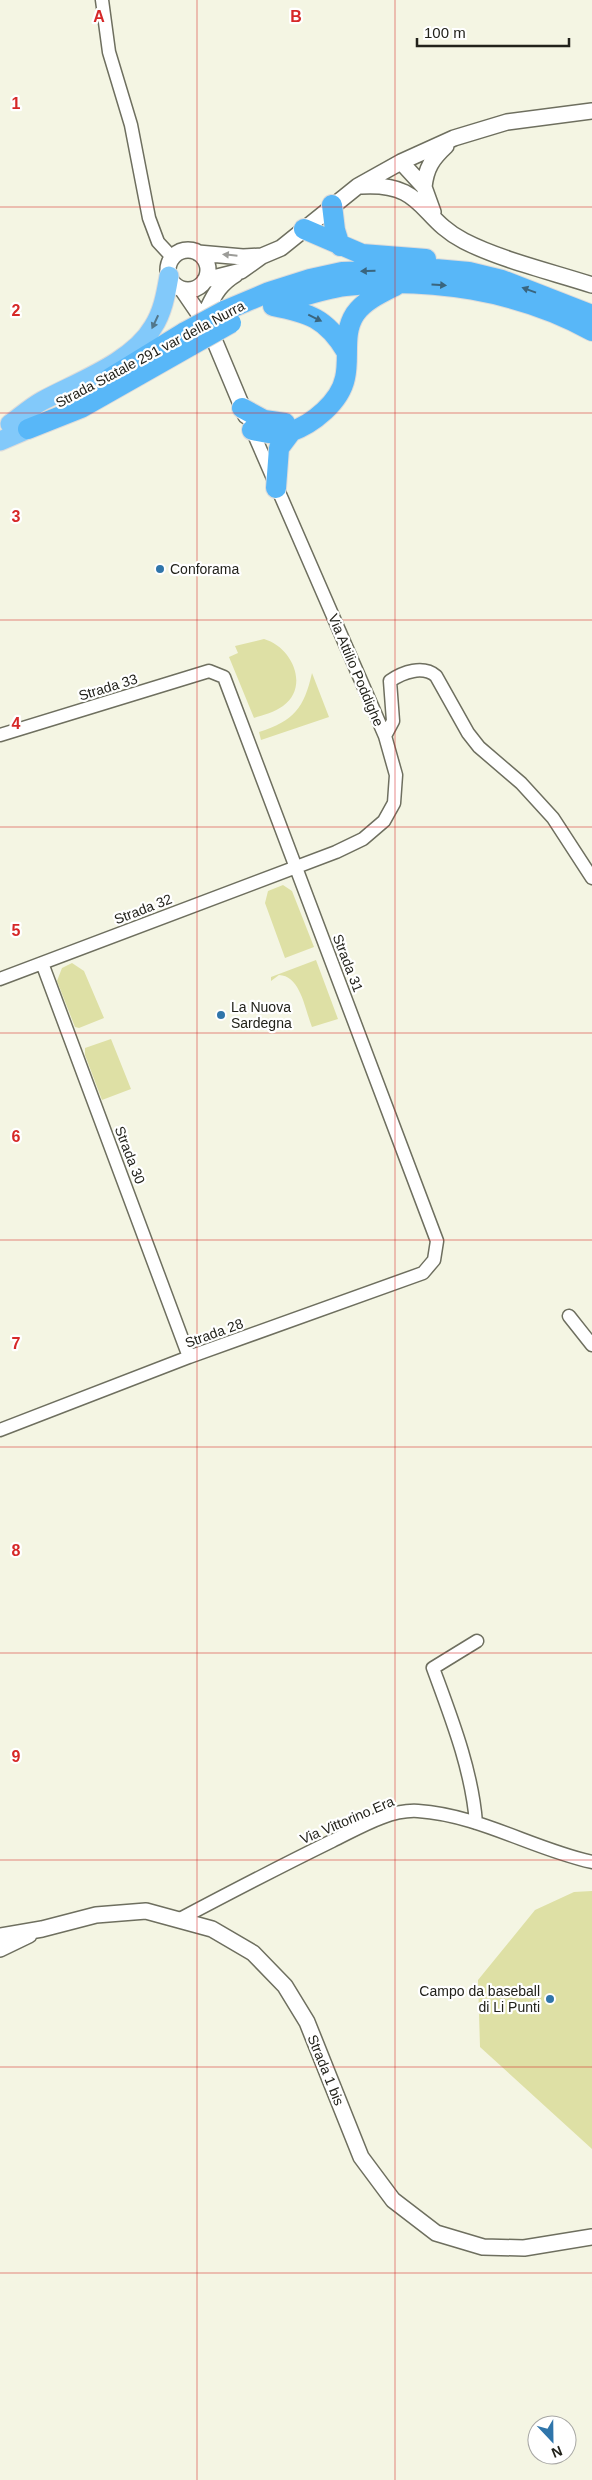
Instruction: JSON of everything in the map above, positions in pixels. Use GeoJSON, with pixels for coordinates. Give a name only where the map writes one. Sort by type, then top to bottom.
{"type":"FeatureCollection","features":[{"type":"Feature","properties":{"kind":"highway"},"geometry":{"type":"LineString","coordinates":[[332,205],[335,230],[340,246]]}},
{"type":"Feature","properties":{"kind":"highway"},"geometry":{"type":"LineString","coordinates":[[304,229],[362,254],[392,255],[440,261],[469,272]]}},
{"type":"Feature","properties":{"kind":"highway","name":"Strada Statale 291 var della Nurra"},"geometry":{"type":"LineString","coordinates":[[15,425],[81,408],[189,338],[221,314],[268,292],[310,279],[342,272],[435,269],[469,272],[502,280],[592,315]]}},
{"type":"Feature","properties":{"kind":"highway"},"geometry":{"type":"LineString","coordinates":[[276,488],[279,448],[291,432],[322,414],[335,400],[345,378],[348,330],[355,314],[371,299],[399,284]]}},
{"type":"Feature","properties":{"kind":"highway","name":"Strada Statale 291 var della Nurra"},"geometry":{"type":"LineString","coordinates":[[221,314],[270,306],[345,286],[399,284],[445,286],[489,293],[567,317],[592,331]]}},
{"type":"Feature","properties":{"kind":"highway"},"geometry":{"type":"LineString","coordinates":[[270,306],[307,314],[323,322],[336,335],[346,351]]}},
{"type":"Feature","properties":{"kind":"highway"},"geometry":{"type":"LineString","coordinates":[[242,408],[264,420],[289,424],[310,420]]}},
{"type":"Feature","properties":{"kind":"highway"},"geometry":{"type":"LineString","coordinates":[[252,430],[281,433],[291,432]]}},
{"type":"Feature","properties":{"kind":"main road"},"geometry":{"type":"LineString","coordinates":[[15,425],[39,403],[136,349],[154,327],[175,282]]}},
{"type":"Feature","properties":{"kind":"main road","name":"Strada Statale 291 var della Nurra"},"geometry":{"type":"LineString","coordinates":[[0,441],[15,425]]}},
{"type":"Feature","properties":{"kind":"street"},"geometry":{"type":"LineString","coordinates":[[102,0],[109,52],[131,125],[149,218],[158,242],[172,257]]}},
{"type":"Feature","properties":{"kind":"street"},"geometry":{"type":"LineString","coordinates":[[210,330],[221,314],[216,291],[224,281],[262,256],[281,248],[332,205],[358,186],[400,162],[454,138],[507,122],[592,111]]}},
{"type":"Feature","properties":{"kind":"street"},"geometry":{"type":"LineString","coordinates":[[421,194],[426,173],[432,159],[454,138]]}},
{"type":"Feature","properties":{"kind":"street"},"geometry":{"type":"LineString","coordinates":[[400,162],[404,181],[421,194],[443,227],[463,241],[592,285]]}},
{"type":"Feature","properties":{"kind":"street"},"geometry":{"type":"LineString","coordinates":[[358,186],[394,187],[421,194]]}},
{"type":"Feature","properties":{"kind":"street"},"geometry":{"type":"LineString","coordinates":[[252,430],[210,330],[175,282],[168,266],[172,257],[185,250],[242,257],[262,256]]}},
{"type":"Feature","properties":{"kind":"street"},"geometry":{"type":"LineString","coordinates":[[198,253],[206,262],[208,268],[204,281],[221,314]]}},
{"type":"Feature","properties":{"kind":"street"},"geometry":{"type":"LineString","coordinates":[[175,282],[193,289],[204,281],[241,271]]}},
{"type":"Feature","properties":{"kind":"street","name":"Via Attilio Poddighe"},"geometry":{"type":"LineString","coordinates":[[252,430],[385,736],[396,775],[394,802],[384,821],[362,840],[296,867]]}},
{"type":"Feature","properties":{"kind":"street"},"geometry":{"type":"LineString","coordinates":[[385,736],[392,720],[390,681],[396,676],[420,670],[429,670],[436,676],[468,733],[479,747],[521,782],[553,818],[592,878]]}},
{"type":"Feature","properties":{"kind":"street","name":"Strada 33"},"geometry":{"type":"LineString","coordinates":[[0,735],[209,671],[224,677]]}},
{"type":"Feature","properties":{"kind":"street","name":"Strada 31"},"geometry":{"type":"LineString","coordinates":[[224,677],[437,1241],[434,1260]]}},
{"type":"Feature","properties":{"kind":"street","name":"Strada 32"},"geometry":{"type":"LineString","coordinates":[[0,979],[296,867]]}},
{"type":"Feature","properties":{"kind":"street","name":"Strada 30"},"geometry":{"type":"LineString","coordinates":[[42,963],[189,1357]]}},
{"type":"Feature","properties":{"kind":"street","name":"Strada 28"},"geometry":{"type":"LineString","coordinates":[[0,1430],[189,1357],[423,1274],[434,1260]]}},
{"type":"Feature","properties":{"kind":"street"},"geometry":{"type":"LineString","coordinates":[[569,1316],[592,1345]]}},
{"type":"Feature","properties":{"kind":"street"},"geometry":{"type":"LineString","coordinates":[[476,1823],[474,1798],[449,1712],[433,1668],[477,1641]]}},
{"type":"Feature","properties":{"kind":"street","name":"Via Vittorino Era"},"geometry":{"type":"LineString","coordinates":[[180,1919],[270,1871],[357,1829],[392,1815],[416,1811],[476,1823],[511,1834],[551,1852],[592,1862]]}},
{"type":"Feature","properties":{"kind":"street","name":"Strada 1 bis"},"geometry":{"type":"LineString","coordinates":[[0,1936],[42,1929],[96,1915],[146,1911],[212,1929],[252,1954],[285,1986],[306,2022],[361,2157],[393,2200],[436,2234],[483,2248],[524,2248],[592,2237]]}},
{"type":"Feature","properties":{"kind":"street","name":"Strada 1 bis"},"geometry":{"type":"LineString","coordinates":[[0,1949],[42,1929]]}},
{"type":"Feature","properties":{"kind":"green space"},"geometry":{"type":"Polygon","coordinates":[[[264,639],[274,643],[289,658],[296,678],[295,688],[291,698],[283,706],[273,712],[254,718],[229,657],[238,653],[235,646],[264,639]]]}},
{"type":"Feature","properties":{"kind":"green space"},"geometry":{"type":"Polygon","coordinates":[[[312,673],[329,717],[261,740],[259,732],[281,723],[296,711],[305,695],[312,673]]]}},
{"type":"Feature","properties":{"kind":"green space"},"geometry":{"type":"Polygon","coordinates":[[[283,885],[292,891],[314,947],[285,958],[265,903],[268,891],[283,885]]]}},
{"type":"Feature","properties":{"kind":"green space"},"geometry":{"type":"Polygon","coordinates":[[[316,960],[338,1019],[312,1027],[297,987],[286,977],[279,975],[271,981],[271,977],[316,960]]]}},
{"type":"Feature","properties":{"kind":"green space"},"geometry":{"type":"Polygon","coordinates":[[[72,963],[84,971],[104,1018],[79,1028],[75,1027],[57,981],[62,968],[72,963]]]}},
{"type":"Feature","properties":{"kind":"green space"},"geometry":{"type":"Polygon","coordinates":[[[111,1039],[131,1089],[102,1100],[85,1055],[85,1048],[111,1039]]]}},
{"type":"Feature","properties":{"kind":"green space","name":"Campo da baseball di Li Punti"},"geometry":{"type":"Polygon","coordinates":[[[592,1891],[592,2149],[480,2047],[478,1980],[535,1910],[574,1892],[592,1891]]]}},
{"type":"Feature","properties":{"kind":"place","name":"Conforama"},"geometry":{"type":"Point","coordinates":[160,569]}},
{"type":"Feature","properties":{"kind":"place","name":"La Nuova Sardegna"},"geometry":{"type":"Point","coordinates":[221,1015]}},
{"type":"Feature","properties":{"kind":"place","name":"Campo da baseball di Li Punti"},"geometry":{"type":"Point","coordinates":[550,1999]}}]}
